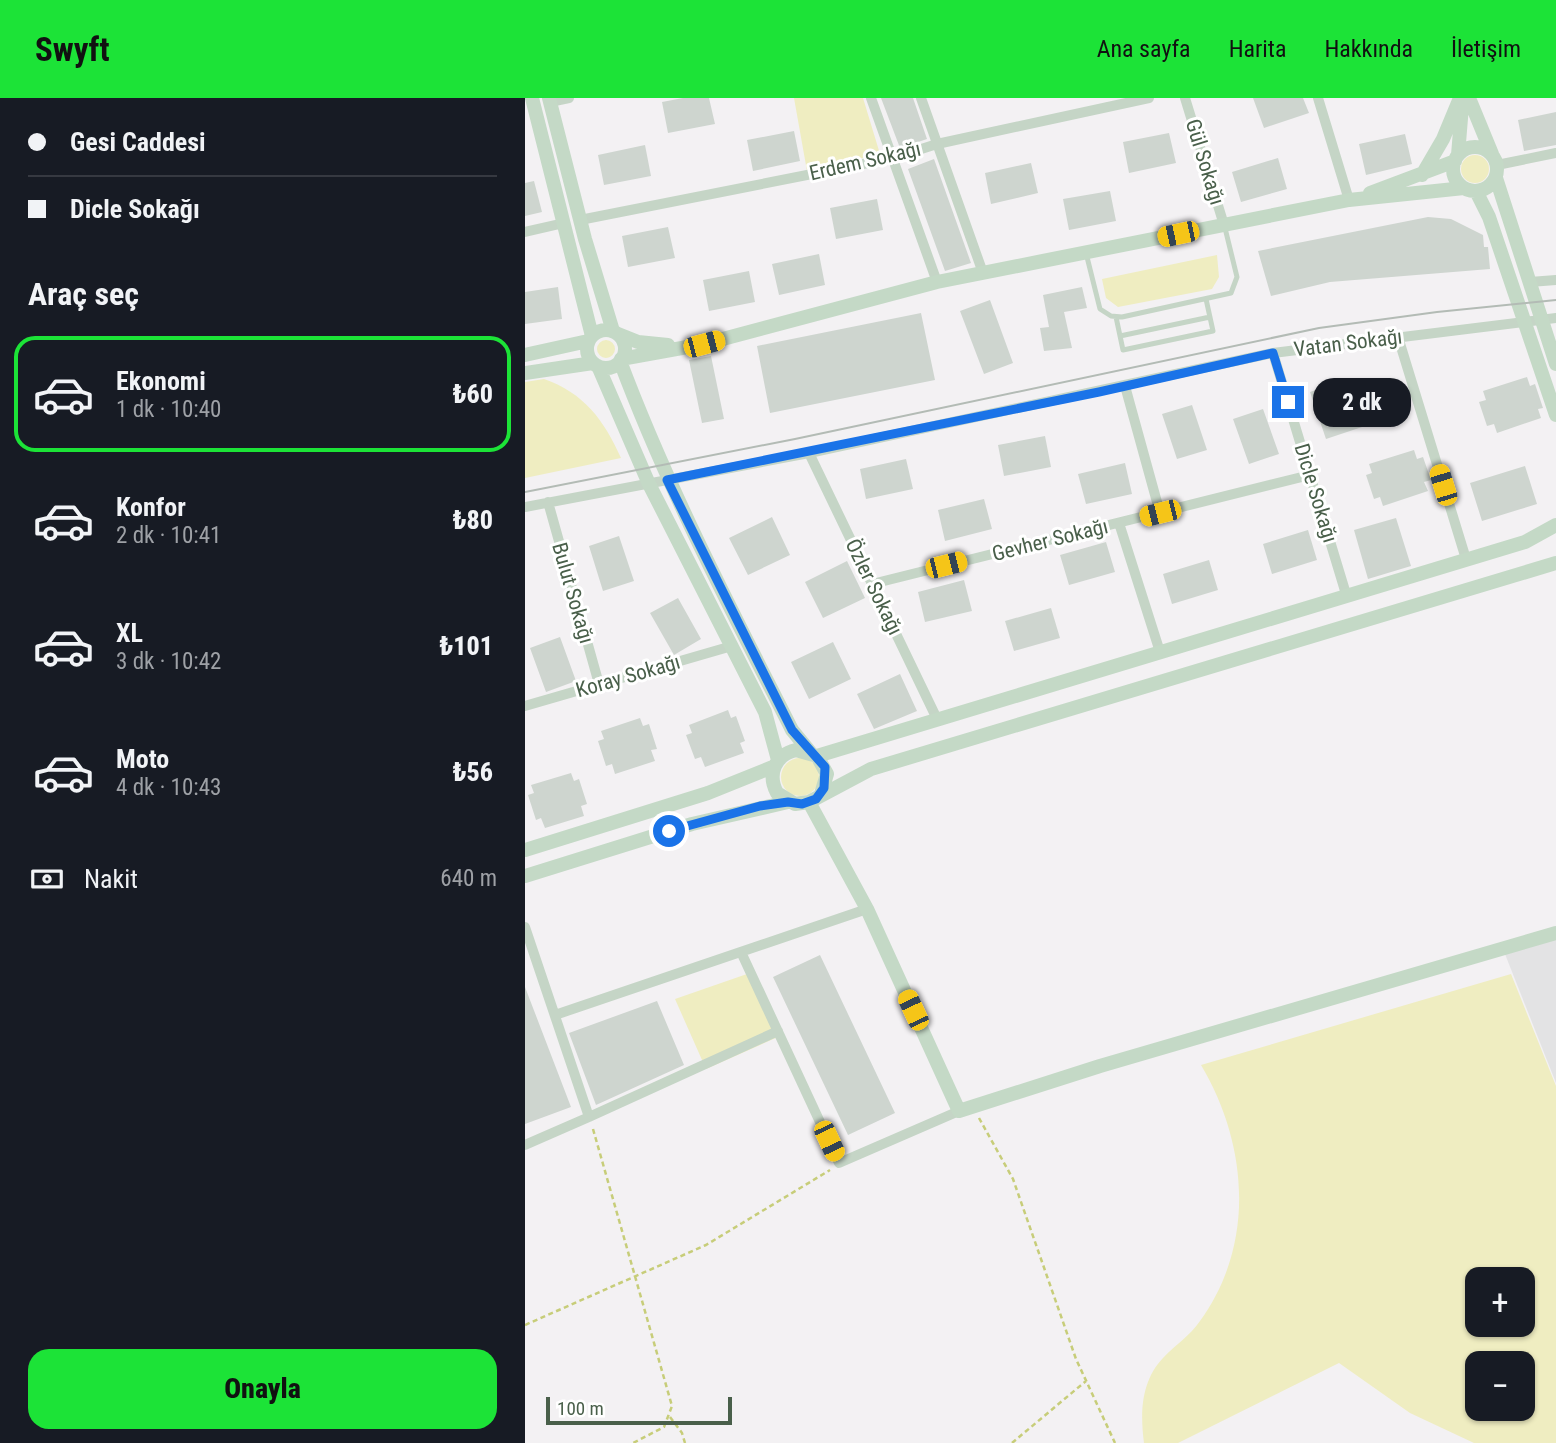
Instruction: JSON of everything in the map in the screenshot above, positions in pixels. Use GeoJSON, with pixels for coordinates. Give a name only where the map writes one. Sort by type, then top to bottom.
{"type":"FeatureCollection","features":[{"type":"Feature","properties":{"kind":"street"},"geometry":{"type":"LineString","coordinates":[[569,98],[550,100],[580,220],[615,333],[624,344],[620,360],[667,480],[792,730],[827,774],[815,798]]}},
{"type":"Feature","properties":{"kind":"street"},"geometry":{"type":"LineString","coordinates":[[871,98],[937,282]]}},
{"type":"Feature","properties":{"kind":"street"},"geometry":{"type":"LineString","coordinates":[[921,98],[983,273]]}},
{"type":"Feature","properties":{"kind":"street","name":"Erdem Sokağı"},"geometry":{"type":"LineString","coordinates":[[580,220],[893,158],[937,144],[1149,98]]}},
{"type":"Feature","properties":{"kind":"street","name":"Gül Sokağı"},"geometry":{"type":"LineString","coordinates":[[1185,98],[1224,225]]}},
{"type":"Feature","properties":{"kind":"street"},"geometry":{"type":"LineString","coordinates":[[1318,98],[1349,200]]}},
{"type":"Feature","properties":{"kind":"street"},"geometry":{"type":"LineString","coordinates":[[1422,175],[1443,139],[1461,98]]}},
{"type":"Feature","properties":{"kind":"street"},"geometry":{"type":"LineString","coordinates":[[1461,98],[1455,179],[1470,190],[1489,218],[1556,415]]}},
{"type":"Feature","properties":{"kind":"street"},"geometry":{"type":"LineString","coordinates":[[1469,98],[1495,166],[1530,282],[1549,318],[1556,365]]}},
{"type":"Feature","properties":{"kind":"street"},"geometry":{"type":"LineString","coordinates":[[530,102],[563,223],[590,339],[587,353],[596,364],[649,484],[765,712],[776,763],[774,787],[788,802]]}},
{"type":"Feature","properties":{"kind":"street"},"geometry":{"type":"LineString","coordinates":[[1349,200],[1422,175],[1475,147],[1495,166]]}},
{"type":"Feature","properties":{"kind":"street"},"geometry":{"type":"LineString","coordinates":[[1495,166],[1556,153]]}},
{"type":"Feature","properties":{"kind":"street"},"geometry":{"type":"LineString","coordinates":[[525,373],[596,364],[610,367],[620,360],[704,344],[937,282],[1349,200],[1488,187],[1495,166]]}},
{"type":"Feature","properties":{"kind":"street"},"geometry":{"type":"LineString","coordinates":[[525,232],[563,223]]}},
{"type":"Feature","properties":{"kind":"street"},"geometry":{"type":"LineString","coordinates":[[1530,282],[1556,280]]}},
{"type":"Feature","properties":{"kind":"street","name":"Vatan Sokağı"},"geometry":{"type":"LineString","coordinates":[[525,507],[809,453],[1273,353],[1549,318]]}},
{"type":"Feature","properties":{"kind":"street"},"geometry":{"type":"LineString","coordinates":[[525,355],[590,339],[601,330],[658,345],[704,344]]}},
{"type":"Feature","properties":{"kind":"street"},"geometry":{"type":"LineString","coordinates":[[1398,337],[1466,559]]}},
{"type":"Feature","properties":{"kind":"street","name":"Dicle Sokağı"},"geometry":{"type":"LineString","coordinates":[[1273,353],[1346,594]]}},
{"type":"Feature","properties":{"kind":"street"},"geometry":{"type":"LineString","coordinates":[[1125,386],[1160,513]]}},
{"type":"Feature","properties":{"kind":"street","name":"Özler Sokağı"},"geometry":{"type":"LineString","coordinates":[[809,453],[938,721]]}},
{"type":"Feature","properties":{"kind":"street","name":"Gevher Sokağı"},"geometry":{"type":"LineString","coordinates":[[872,584],[1310,475]]}},
{"type":"Feature","properties":{"kind":"street","name":"Bulut Sokağı"},"geometry":{"type":"LineString","coordinates":[[548,502],[599,684]]}},
{"type":"Feature","properties":{"kind":"street"},"geometry":{"type":"LineString","coordinates":[[1119,523],[1160,652]]}},
{"type":"Feature","properties":{"kind":"street"},"geometry":{"type":"LineString","coordinates":[[525,849],[708,793],[776,763],[790,751],[813,754],[938,721],[1346,594],[1525,542],[1556,524]]}},
{"type":"Feature","properties":{"kind":"street"},"geometry":{"type":"LineString","coordinates":[[525,876],[692,824],[815,798],[871,769],[1556,563]]}},
{"type":"Feature","properties":{"kind":"street","name":"Koray Sokağı"},"geometry":{"type":"LineString","coordinates":[[525,706],[732,646]]}},
{"type":"Feature","properties":{"kind":"street"},"geometry":{"type":"LineString","coordinates":[[815,798],[965,1109]]}},
{"type":"Feature","properties":{"kind":"street"},"geometry":{"type":"LineString","coordinates":[[555,1015],[867,909]]}},
{"type":"Feature","properties":{"kind":"street"},"geometry":{"type":"LineString","coordinates":[[525,927],[589,1117]]}},
{"type":"Feature","properties":{"kind":"street"},"geometry":{"type":"LineString","coordinates":[[741,952],[839,1163],[965,1109],[1139,1054],[1556,933]]}},
{"type":"Feature","properties":{"kind":"street"},"geometry":{"type":"LineString","coordinates":[[525,1145],[778,1031]]}},
{"type":"Feature","properties":{"kind":"lane"},"geometry":{"type":"LineString","coordinates":[[1086,253],[1100,309],[1116,317],[1206,299],[1231,293],[1237,282],[1224,225]]}},
{"type":"Feature","properties":{"kind":"lane"},"geometry":{"type":"LineString","coordinates":[[1116,317],[1123,350],[1213,331],[1206,299]]}},
{"type":"Feature","properties":{"kind":"lane"},"geometry":{"type":"LineString","coordinates":[[1120,336],[1210,317]]}},
{"type":"Feature","properties":{"kind":"path"},"geometry":{"type":"LineString","coordinates":[[965,1109],[1013,1179],[1086,1381],[1115,1443]]}},
{"type":"Feature","properties":{"kind":"path"},"geometry":{"type":"LineString","coordinates":[[589,1117],[671,1401],[670,1417],[660,1430],[633,1443]]}},
{"type":"Feature","properties":{"kind":"path"},"geometry":{"type":"LineString","coordinates":[[525,1325],[635,1278],[739,1227],[839,1163]]}},
{"type":"Feature","properties":{"kind":"path"},"geometry":{"type":"LineString","coordinates":[[1012,1443],[1086,1381]]}},
{"type":"Feature","properties":{"kind":"path"},"geometry":{"type":"LineString","coordinates":[[670,1417],[683,1433],[685,1443]]}},
{"type":"Feature","properties":{"kind":"shaded area"},"geometry":{"type":"Polygon","coordinates":[[[794,98],[863,98],[880,154],[807,171],[794,98]]]}},
{"type":"Feature","properties":{"kind":"shaded area"},"geometry":{"type":"Polygon","coordinates":[[[1475,155],[1485,159],[1489,169],[1485,179],[1475,183],[1465,179],[1461,169],[1465,159],[1475,155]]]}},
{"type":"Feature","properties":{"kind":"shaded area"},"geometry":{"type":"Polygon","coordinates":[[[1217,255],[1219,277],[1212,289],[1118,307],[1106,298],[1102,279],[1217,255]]]}},
{"type":"Feature","properties":{"kind":"shaded area"},"geometry":{"type":"Polygon","coordinates":[[[606,340],[612,343],[615,349],[612,355],[606,358],[600,355],[597,349],[600,343],[606,340]]]}},
{"type":"Feature","properties":{"kind":"shaded area"},"geometry":{"type":"Polygon","coordinates":[[[544,379],[571,392],[591,410],[600,420],[621,458],[525,478],[525,382],[544,379]]]}},
{"type":"Feature","properties":{"kind":"shaded area"},"geometry":{"type":"Polygon","coordinates":[[[800,758],[813,764],[819,777],[813,790],[800,796],[787,790],[781,777],[787,764],[800,758]]]}},
{"type":"Feature","properties":{"kind":"shaded area"},"geometry":{"type":"Polygon","coordinates":[[[1556,933],[1556,1083],[1503,949],[1556,933]]]}},
{"type":"Feature","properties":{"kind":"shaded area"},"geometry":{"type":"Polygon","coordinates":[[[747,974],[778,1037],[706,1069],[675,999],[747,974]]]}},
{"type":"Feature","properties":{"kind":"shaded area"},"geometry":{"type":"Polygon","coordinates":[[[1511,974],[1556,1086],[1556,1443],[1474,1443],[1410,1413],[1339,1363],[1178,1443],[1144,1443],[1142,1409],[1150,1377],[1163,1358],[1196,1326],[1218,1291],[1230,1260],[1237,1227],[1239,1194],[1236,1160],[1229,1128],[1201,1065],[1511,974]]]}},
{"type":"Feature","properties":{"kind":"building"},"geometry":{"type":"Polygon","coordinates":[[[683,98],[709,98],[715,124],[668,133],[662,102],[683,98]]]}},
{"type":"Feature","properties":{"kind":"building"},"geometry":{"type":"Polygon","coordinates":[[[881,98],[913,98],[927,139],[900,148],[881,98]]]}},
{"type":"Feature","properties":{"kind":"building"},"geometry":{"type":"Polygon","coordinates":[[[1253,98],[1303,98],[1309,113],[1264,128],[1253,98]]]}},
{"type":"Feature","properties":{"kind":"building"},"geometry":{"type":"Polygon","coordinates":[[[1556,112],[1556,145],[1524,151],[1518,120],[1556,112]]]}},
{"type":"Feature","properties":{"kind":"building"},"geometry":{"type":"Polygon","coordinates":[[[794,131],[800,161],[753,171],[747,140],[794,131]]]}},
{"type":"Feature","properties":{"kind":"building"},"geometry":{"type":"Polygon","coordinates":[[[1169,133],[1176,163],[1129,173],[1123,142],[1169,133]]]}},
{"type":"Feature","properties":{"kind":"building"},"geometry":{"type":"Polygon","coordinates":[[[1405,134],[1412,164],[1366,175],[1359,144],[1405,134]]]}},
{"type":"Feature","properties":{"kind":"building"},"geometry":{"type":"Polygon","coordinates":[[[645,145],[651,176],[604,185],[598,155],[645,145]]]}},
{"type":"Feature","properties":{"kind":"building"},"geometry":{"type":"Polygon","coordinates":[[[1278,158],[1287,189],[1241,202],[1232,172],[1278,158]]]}},
{"type":"Feature","properties":{"kind":"building"},"geometry":{"type":"Polygon","coordinates":[[[934,159],[971,263],[945,271],[908,169],[934,159]]]}},
{"type":"Feature","properties":{"kind":"building"},"geometry":{"type":"Polygon","coordinates":[[[1031,163],[1038,193],[991,204],[985,173],[1031,163]]]}},
{"type":"Feature","properties":{"kind":"building"},"geometry":{"type":"Polygon","coordinates":[[[534,181],[542,212],[525,216],[525,183],[534,181]]]}},
{"type":"Feature","properties":{"kind":"building"},"geometry":{"type":"Polygon","coordinates":[[[1110,191],[1116,221],[1069,230],[1063,199],[1110,191]]]}},
{"type":"Feature","properties":{"kind":"building"},"geometry":{"type":"Polygon","coordinates":[[[877,199],[883,230],[836,239],[830,208],[877,199]]]}},
{"type":"Feature","properties":{"kind":"building"},"geometry":{"type":"Polygon","coordinates":[[[1428,217],[1451,219],[1483,235],[1484,247],[1488,247],[1490,269],[1330,282],[1271,296],[1258,251],[1428,217]]]}},
{"type":"Feature","properties":{"kind":"building"},"geometry":{"type":"Polygon","coordinates":[[[668,227],[675,258],[628,267],[622,236],[668,227]]]}},
{"type":"Feature","properties":{"kind":"building"},"geometry":{"type":"Polygon","coordinates":[[[819,254],[825,285],[779,295],[772,264],[819,254]]]}},
{"type":"Feature","properties":{"kind":"building"},"geometry":{"type":"Polygon","coordinates":[[[749,271],[755,302],[709,311],[703,280],[749,271]]]}},
{"type":"Feature","properties":{"kind":"building"},"geometry":{"type":"Polygon","coordinates":[[[558,287],[562,319],[525,324],[525,292],[558,287]]]}},
{"type":"Feature","properties":{"kind":"building"},"geometry":{"type":"Polygon","coordinates":[[[1082,287],[1087,308],[1064,312],[1072,348],[1044,351],[1040,328],[1049,327],[1043,295],[1082,287]]]}},
{"type":"Feature","properties":{"kind":"building"},"geometry":{"type":"Polygon","coordinates":[[[990,300],[1013,363],[984,374],[960,311],[990,300]]]}},
{"type":"Feature","properties":{"kind":"building"},"geometry":{"type":"Polygon","coordinates":[[[921,313],[935,380],[770,413],[757,346],[921,313]]]}},
{"type":"Feature","properties":{"kind":"building"},"geometry":{"type":"Polygon","coordinates":[[[711,356],[724,419],[702,423],[689,360],[711,356]]]}},
{"type":"Feature","properties":{"kind":"building"},"geometry":{"type":"Polygon","coordinates":[[[1527,377],[1530,386],[1535,384],[1543,408],[1538,409],[1541,418],[1497,433],[1494,424],[1487,426],[1479,402],[1486,400],[1483,391],[1527,377]]]}},
{"type":"Feature","properties":{"kind":"building"},"geometry":{"type":"Polygon","coordinates":[[[1349,378],[1365,426],[1326,439],[1310,392],[1349,378]]]}},
{"type":"Feature","properties":{"kind":"building"},"geometry":{"type":"Polygon","coordinates":[[[1192,405],[1207,450],[1177,459],[1162,414],[1192,405]]]}},
{"type":"Feature","properties":{"kind":"building"},"geometry":{"type":"Polygon","coordinates":[[[1263,409],[1279,454],[1249,464],[1233,419],[1263,409]]]}},
{"type":"Feature","properties":{"kind":"building"},"geometry":{"type":"Polygon","coordinates":[[[1045,436],[1051,467],[1004,476],[998,445],[1045,436]]]}},
{"type":"Feature","properties":{"kind":"building"},"geometry":{"type":"Polygon","coordinates":[[[1414,450],[1417,459],[1423,457],[1431,480],[1424,482],[1428,491],[1383,506],[1380,497],[1374,499],[1366,475],[1372,473],[1369,464],[1414,450]]]}},
{"type":"Feature","properties":{"kind":"building"},"geometry":{"type":"Polygon","coordinates":[[[906,459],[913,489],[866,499],[860,469],[906,459]]]}},
{"type":"Feature","properties":{"kind":"building"},"geometry":{"type":"Polygon","coordinates":[[[1125,463],[1132,494],[1086,504],[1078,474],[1125,463]]]}},
{"type":"Feature","properties":{"kind":"building"},"geometry":{"type":"Polygon","coordinates":[[[1525,466],[1537,504],[1482,521],[1470,483],[1525,466]]]}},
{"type":"Feature","properties":{"kind":"building"},"geometry":{"type":"Polygon","coordinates":[[[984,499],[992,529],[945,541],[938,510],[984,499]]]}},
{"type":"Feature","properties":{"kind":"building"},"geometry":{"type":"Polygon","coordinates":[[[772,517],[790,555],[748,575],[729,538],[772,517]]]}},
{"type":"Feature","properties":{"kind":"building"},"geometry":{"type":"Polygon","coordinates":[[[1396,518],[1411,566],[1368,579],[1354,530],[1396,518]]]}},
{"type":"Feature","properties":{"kind":"building"},"geometry":{"type":"Polygon","coordinates":[[[1308,530],[1317,560],[1272,574],[1263,544],[1308,530]]]}},
{"type":"Feature","properties":{"kind":"building"},"geometry":{"type":"Polygon","coordinates":[[[619,536],[634,581],[603,591],[589,546],[619,536]]]}},
{"type":"Feature","properties":{"kind":"building"},"geometry":{"type":"Polygon","coordinates":[[[1106,542],[1115,572],[1069,585],[1060,555],[1106,542]]]}},
{"type":"Feature","properties":{"kind":"building"},"geometry":{"type":"Polygon","coordinates":[[[1209,560],[1218,590],[1172,604],[1163,574],[1209,560]]]}},
{"type":"Feature","properties":{"kind":"building"},"geometry":{"type":"Polygon","coordinates":[[[847,561],[865,598],[823,618],[805,582],[847,561]]]}},
{"type":"Feature","properties":{"kind":"building"},"geometry":{"type":"Polygon","coordinates":[[[964,580],[972,611],[925,622],[918,592],[964,580]]]}},
{"type":"Feature","properties":{"kind":"building"},"geometry":{"type":"Polygon","coordinates":[[[678,598],[701,639],[674,655],[650,613],[678,598]]]}},
{"type":"Feature","properties":{"kind":"building"},"geometry":{"type":"Polygon","coordinates":[[[1051,608],[1060,638],[1014,651],[1005,621],[1051,608]]]}},
{"type":"Feature","properties":{"kind":"building"},"geometry":{"type":"Polygon","coordinates":[[[560,637],[576,681],[546,692],[530,648],[560,637]]]}},
{"type":"Feature","properties":{"kind":"building"},"geometry":{"type":"Polygon","coordinates":[[[833,642],[851,679],[809,699],[791,662],[833,642]]]}},
{"type":"Feature","properties":{"kind":"building"},"geometry":{"type":"Polygon","coordinates":[[[900,674],[917,711],[874,729],[857,694],[900,674]]]}},
{"type":"Feature","properties":{"kind":"building"},"geometry":{"type":"Polygon","coordinates":[[[728,710],[731,718],[736,716],[745,741],[740,743],[744,753],[705,767],[701,757],[695,759],[686,735],[692,733],[689,725],[728,710]]]}},
{"type":"Feature","properties":{"kind":"building"},"geometry":{"type":"Polygon","coordinates":[[[640,718],[643,726],[649,724],[657,749],[651,750],[655,761],[615,774],[612,764],[606,766],[598,741],[604,739],[601,731],[640,718]]]}},
{"type":"Feature","properties":{"kind":"building"},"geometry":{"type":"Polygon","coordinates":[[[571,773],[574,781],[579,779],[587,804],[581,806],[584,816],[545,828],[541,818],[536,820],[528,795],[534,793],[531,785],[571,773]]]}},
{"type":"Feature","properties":{"kind":"building"},"geometry":{"type":"Polygon","coordinates":[[[820,955],[895,1113],[848,1135],[773,977],[820,955]]]}},
{"type":"Feature","properties":{"kind":"building"},"geometry":{"type":"Polygon","coordinates":[[[525,987],[571,1107],[525,1124],[525,987]]]}},
{"type":"Feature","properties":{"kind":"building"},"geometry":{"type":"Polygon","coordinates":[[[657,1001],[684,1065],[596,1105],[569,1033],[657,1001]]]}},
{"type":"Feature","properties":{"kind":"tram line"},"geometry":{"type":"LineString","coordinates":[[525,492],[795,439],[1319,328],[1556,300]]}},
{"type":"Feature","properties":{"kind":"route"},"geometry":{"type":"LineString","coordinates":[[669,831],[760,806],[809,802],[821,794],[827,774],[822,761],[810,752],[792,730],[667,480],[809,453],[1273,353],[1288,402]]}}]}
